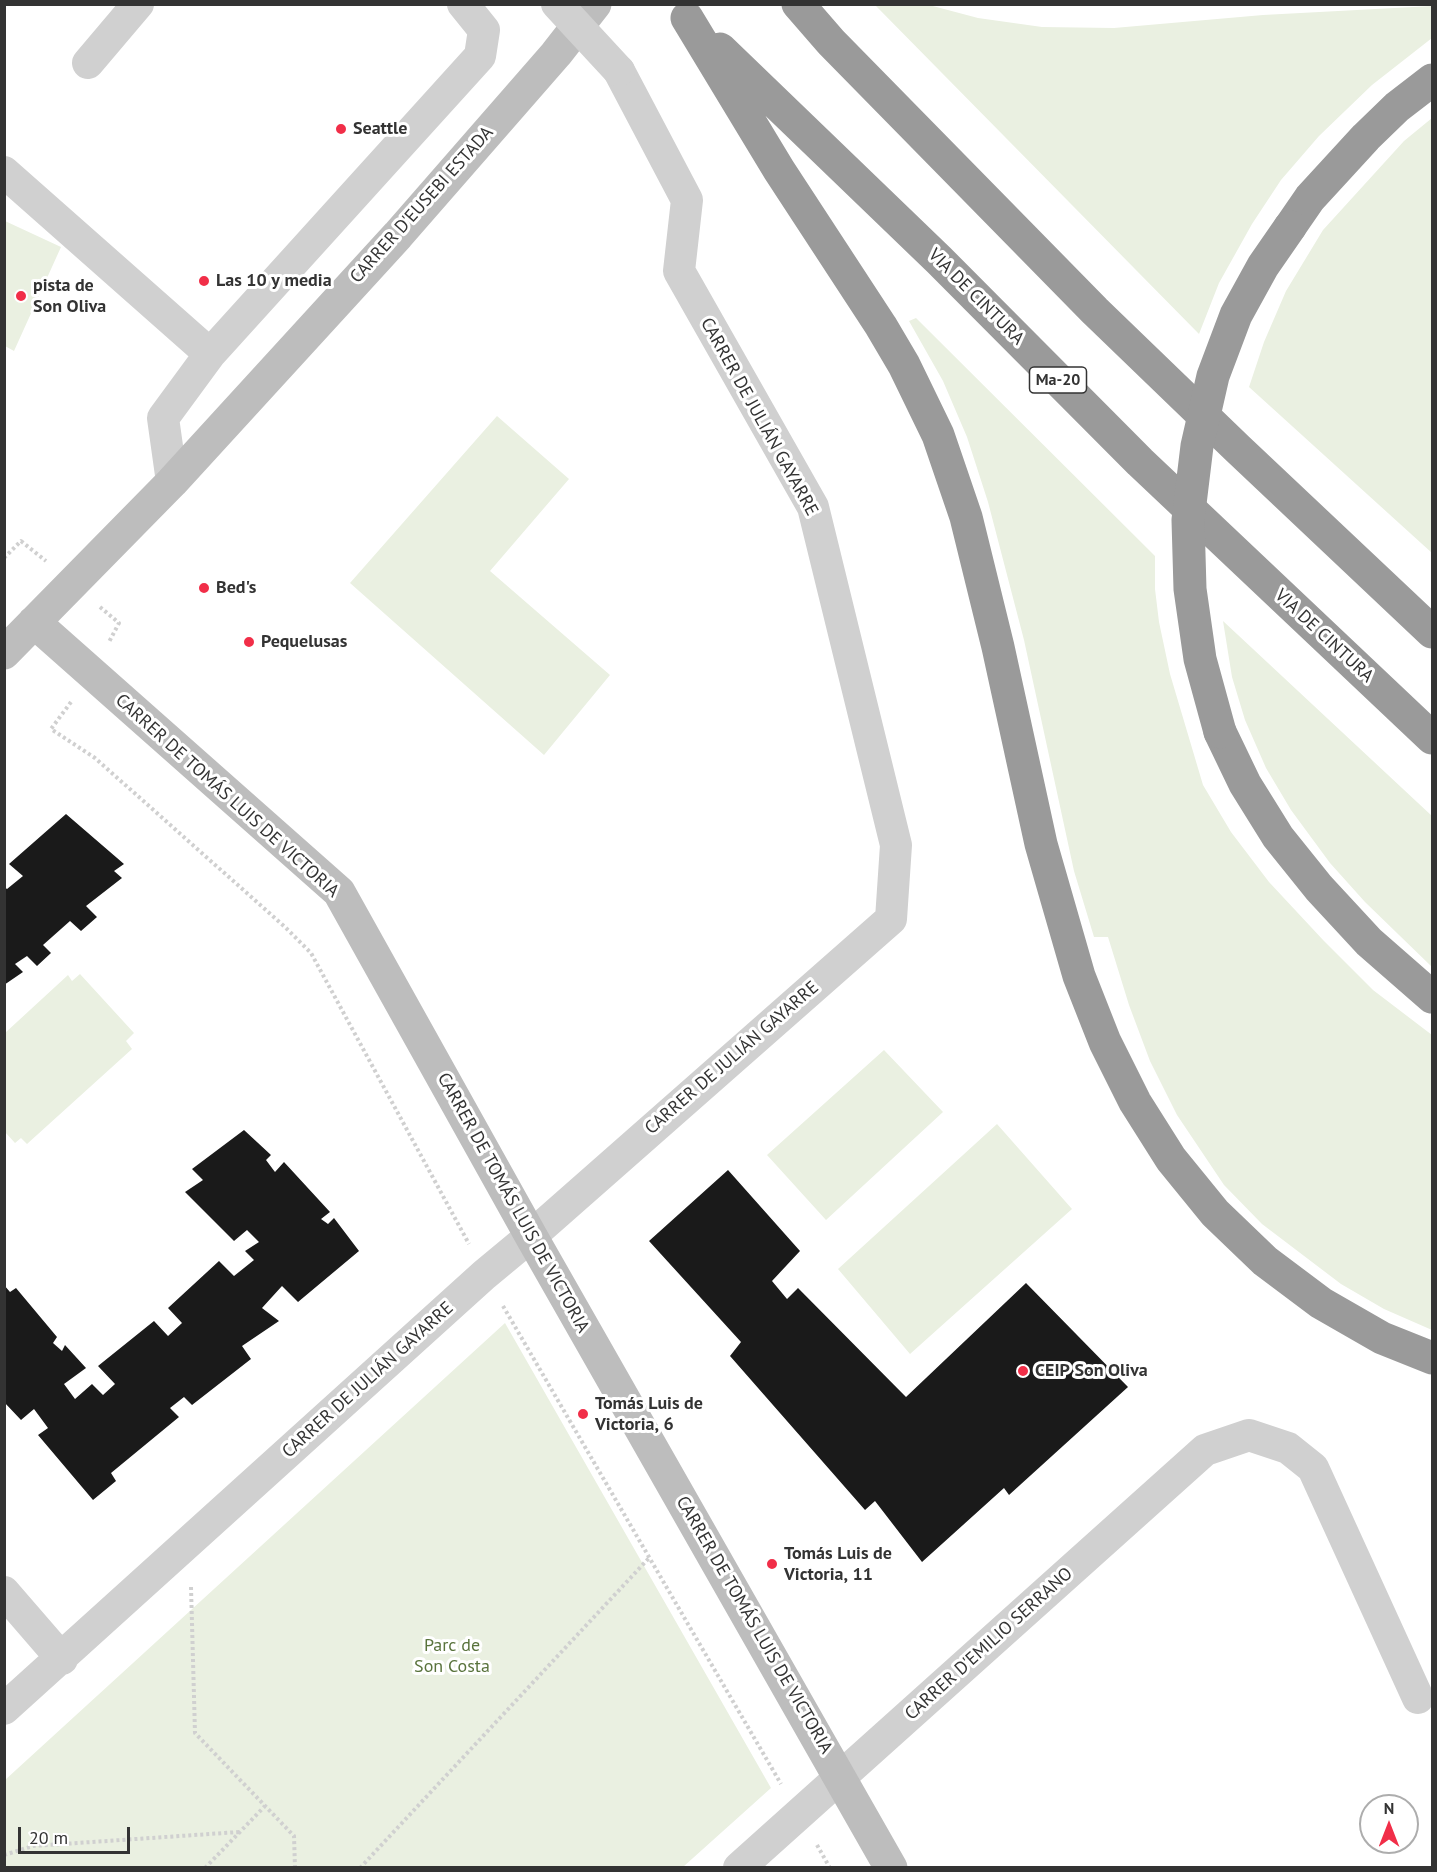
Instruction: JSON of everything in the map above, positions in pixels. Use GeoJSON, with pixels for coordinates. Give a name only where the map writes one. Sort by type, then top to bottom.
{"type":"FeatureCollection","features":[{"type":"Feature","properties":{"kind":"highway"},"geometry":{"type":"LineString","coordinates":[[798,4],[863,75],[1095,311],[1432,632]]}},
{"type":"Feature","properties":{"kind":"highway"},"geometry":{"type":"LineString","coordinates":[[682,11],[778,170],[881,326],[904,365],[938,435],[966,517],[998,647],[1041,844],[1069,943],[1079,976],[1105,1042],[1135,1102],[1171,1159],[1207,1204],[1265,1261],[1321,1303],[1382,1338],[1432,1358]]}},
{"type":"Feature","properties":{"kind":"highway","name":"VIA DE CINTURA"},"geometry":{"type":"LineString","coordinates":[[682,11],[939,260],[1140,462],[1432,738]]}},
{"type":"Feature","properties":{"kind":"highway"},"geometry":{"type":"LineString","coordinates":[[1432,80],[1397,107],[1310,198],[1263,266],[1236,315],[1213,376],[1197,446],[1188,520],[1190,589],[1200,659],[1220,732],[1245,784],[1278,837],[1319,888],[1368,942],[1432,998]]}},
{"type":"Feature","properties":{"kind":"street"},"geometry":{"type":"LineString","coordinates":[[88,63],[138,4]]}},
{"type":"Feature","properties":{"kind":"street"},"geometry":{"type":"LineString","coordinates":[[172,482],[163,418],[210,354],[480,56],[484,30],[464,4]]}},
{"type":"Feature","properties":{"kind":"street","name":"CARRER DE JULIÁN GAYARRE"},"geometry":{"type":"LineString","coordinates":[[4,1709],[62,1659],[484,1275],[891,919],[896,845],[813,507],[679,272],[687,200],[619,71],[557,4]]}},
{"type":"Feature","properties":{"kind":"street","name":"CARRER D'EUSEBI ESTADA"},"geometry":{"type":"LineString","coordinates":[[4,653],[172,482],[398,235],[556,54],[594,4]]}},
{"type":"Feature","properties":{"kind":"street"},"geometry":{"type":"LineString","coordinates":[[4,172],[210,354]]}},
{"type":"Feature","properties":{"kind":"street","name":"CARRER DE TOMÁS LUIS DE VICTORIA"},"geometry":{"type":"LineString","coordinates":[[34,622],[339,892],[531,1236],[891,1868]]}},
{"type":"Feature","properties":{"kind":"street","name":"CARRER D'EMILIO SERRANO"},"geometry":{"type":"LineString","coordinates":[[739,1868],[1205,1450],[1249,1435],[1288,1448],[1312,1468],[1418,1698]]}},
{"type":"Feature","properties":{"kind":"street"},"geometry":{"type":"LineString","coordinates":[[4,1592],[62,1659]]}},
{"type":"Feature","properties":{"kind":"path"},"geometry":{"type":"LineString","coordinates":[[4,558],[21,541],[119,623],[92,675],[51,729],[95,758],[285,927],[311,953],[448,1203],[484,1275],[830,1868]]}},
{"type":"Feature","properties":{"kind":"path"},"geometry":{"type":"LineString","coordinates":[[190,1543],[195,1733],[294,1836],[295,1868]]}},
{"type":"Feature","properties":{"kind":"path"},"geometry":{"type":"LineString","coordinates":[[360,1868],[649,1558]]}},
{"type":"Feature","properties":{"kind":"path"},"geometry":{"type":"LineString","coordinates":[[205,1868],[265,1806]]}},
{"type":"Feature","properties":{"kind":"path"},"geometry":{"type":"LineString","coordinates":[[4,1855],[33,1846],[239,1832]]}},
{"type":"Feature","properties":{"kind":"green space"},"geometry":{"type":"Polygon","coordinates":[[[875,5],[929,5],[978,18],[1042,27],[1114,28],[1263,15],[1432,6],[1432,38],[1372,85],[1319,136],[1281,180],[1252,224],[1219,283],[1199,334],[875,5]]]}},
{"type":"Feature","properties":{"kind":"green space"},"geometry":{"type":"Polygon","coordinates":[[[1432,118],[1432,553],[1249,387],[1264,342],[1286,291],[1323,230],[1404,141],[1432,118]]]}},
{"type":"Feature","properties":{"kind":"green space","name":"pista de Son Oliva"},"geometry":{"type":"Polygon","coordinates":[[[5,221],[61,247],[14,351],[5,346],[5,221]]]}},
{"type":"Feature","properties":{"kind":"green space"},"geometry":{"type":"Polygon","coordinates":[[[916,318],[1155,556],[1155,589],[1159,622],[1170,674],[1203,785],[1231,832],[1269,882],[1373,990],[1432,1035],[1432,1330],[1384,1309],[1341,1284],[1262,1224],[1224,1185],[1177,1115],[1150,1061],[1129,1005],[1108,937],[1094,937],[1074,871],[1024,640],[988,502],[967,437],[943,381],[909,321],[916,318]]]}},
{"type":"Feature","properties":{"kind":"green space"},"geometry":{"type":"Polygon","coordinates":[[[497,416],[569,479],[490,571],[610,675],[544,755],[350,583],[497,416]]]}},
{"type":"Feature","properties":{"kind":"green space"},"geometry":{"type":"Polygon","coordinates":[[[1223,621],[1432,816],[1432,967],[1365,902],[1330,863],[1291,810],[1266,768],[1245,720],[1232,677],[1223,621]]]}},
{"type":"Feature","properties":{"kind":"green space"},"geometry":{"type":"Polygon","coordinates":[[[80,974],[134,1033],[126,1041],[132,1049],[27,1144],[21,1138],[15,1143],[5,1132],[5,1033],[68,975],[72,981],[80,974]]]}},
{"type":"Feature","properties":{"kind":"green space"},"geometry":{"type":"Polygon","coordinates":[[[884,1050],[943,1112],[826,1220],[767,1155],[884,1050]]]}},
{"type":"Feature","properties":{"kind":"green space"},"geometry":{"type":"Polygon","coordinates":[[[997,1124],[1072,1209],[910,1354],[838,1269],[997,1124]]]}},
{"type":"Feature","properties":{"kind":"green space","name":"Parc de Son Costa"},"geometry":{"type":"Polygon","coordinates":[[[505,1323],[771,1788],[683,1867],[5,1867],[5,1780],[505,1323]]]}},
{"type":"Feature","properties":{"kind":"building"},"geometry":{"type":"Polygon","coordinates":[[[66,814],[124,864],[114,871],[122,878],[86,906],[97,917],[81,931],[70,921],[43,945],[51,953],[37,966],[27,956],[15,964],[23,972],[4,985],[4,887],[7,889],[23,876],[9,864],[66,814]]]}},
{"type":"Feature","properties":{"kind":"building"},"geometry":{"type":"Polygon","coordinates":[[[244,1130],[271,1155],[266,1160],[275,1172],[284,1162],[330,1212],[321,1219],[328,1224],[334,1218],[359,1251],[298,1302],[282,1286],[262,1308],[279,1321],[242,1346],[251,1359],[192,1405],[184,1397],[170,1408],[179,1417],[111,1473],[116,1481],[93,1500],[38,1435],[48,1428],[34,1409],[21,1420],[4,1402],[4,1285],[10,1292],[16,1288],[57,1337],[53,1343],[62,1351],[65,1345],[86,1368],[64,1384],[75,1399],[92,1384],[103,1395],[115,1384],[98,1366],[154,1321],[168,1336],[182,1323],[168,1308],[219,1261],[234,1276],[254,1260],[245,1251],[259,1242],[247,1230],[234,1241],[185,1192],[203,1180],[192,1169],[244,1130]]]}},
{"type":"Feature","properties":{"kind":"building","name":"CEIP Son Oliva"},"geometry":{"type":"Polygon","coordinates":[[[728,1170],[800,1251],[772,1281],[787,1299],[798,1288],[906,1397],[1026,1283],[1128,1387],[1009,1495],[1004,1488],[922,1562],[875,1501],[865,1510],[730,1356],[741,1342],[649,1241],[728,1170]]]}},
{"type":"Feature","properties":{"kind":"place","name":"Seattle"},"geometry":{"type":"Point","coordinates":[341,129]}},
{"type":"Feature","properties":{"kind":"place","name":"Las 10 y media"},"geometry":{"type":"Point","coordinates":[204,281]}},
{"type":"Feature","properties":{"kind":"place","name":"pista de Son Oliva"},"geometry":{"type":"Point","coordinates":[21,296]}},
{"type":"Feature","properties":{"kind":"place","name":"Bed's"},"geometry":{"type":"Point","coordinates":[204,588]}},
{"type":"Feature","properties":{"kind":"place","name":"Pequelusas"},"geometry":{"type":"Point","coordinates":[249,642]}},
{"type":"Feature","properties":{"kind":"place","name":"CEIP Son Oliva"},"geometry":{"type":"Point","coordinates":[1023,1371]}},
{"type":"Feature","properties":{"kind":"place","name":"Tomás Luis de Victoria, 6"},"geometry":{"type":"Point","coordinates":[583,1414]}},
{"type":"Feature","properties":{"kind":"place","name":"Tomás Luis de Victoria, 11"},"geometry":{"type":"Point","coordinates":[772,1564]}}]}
